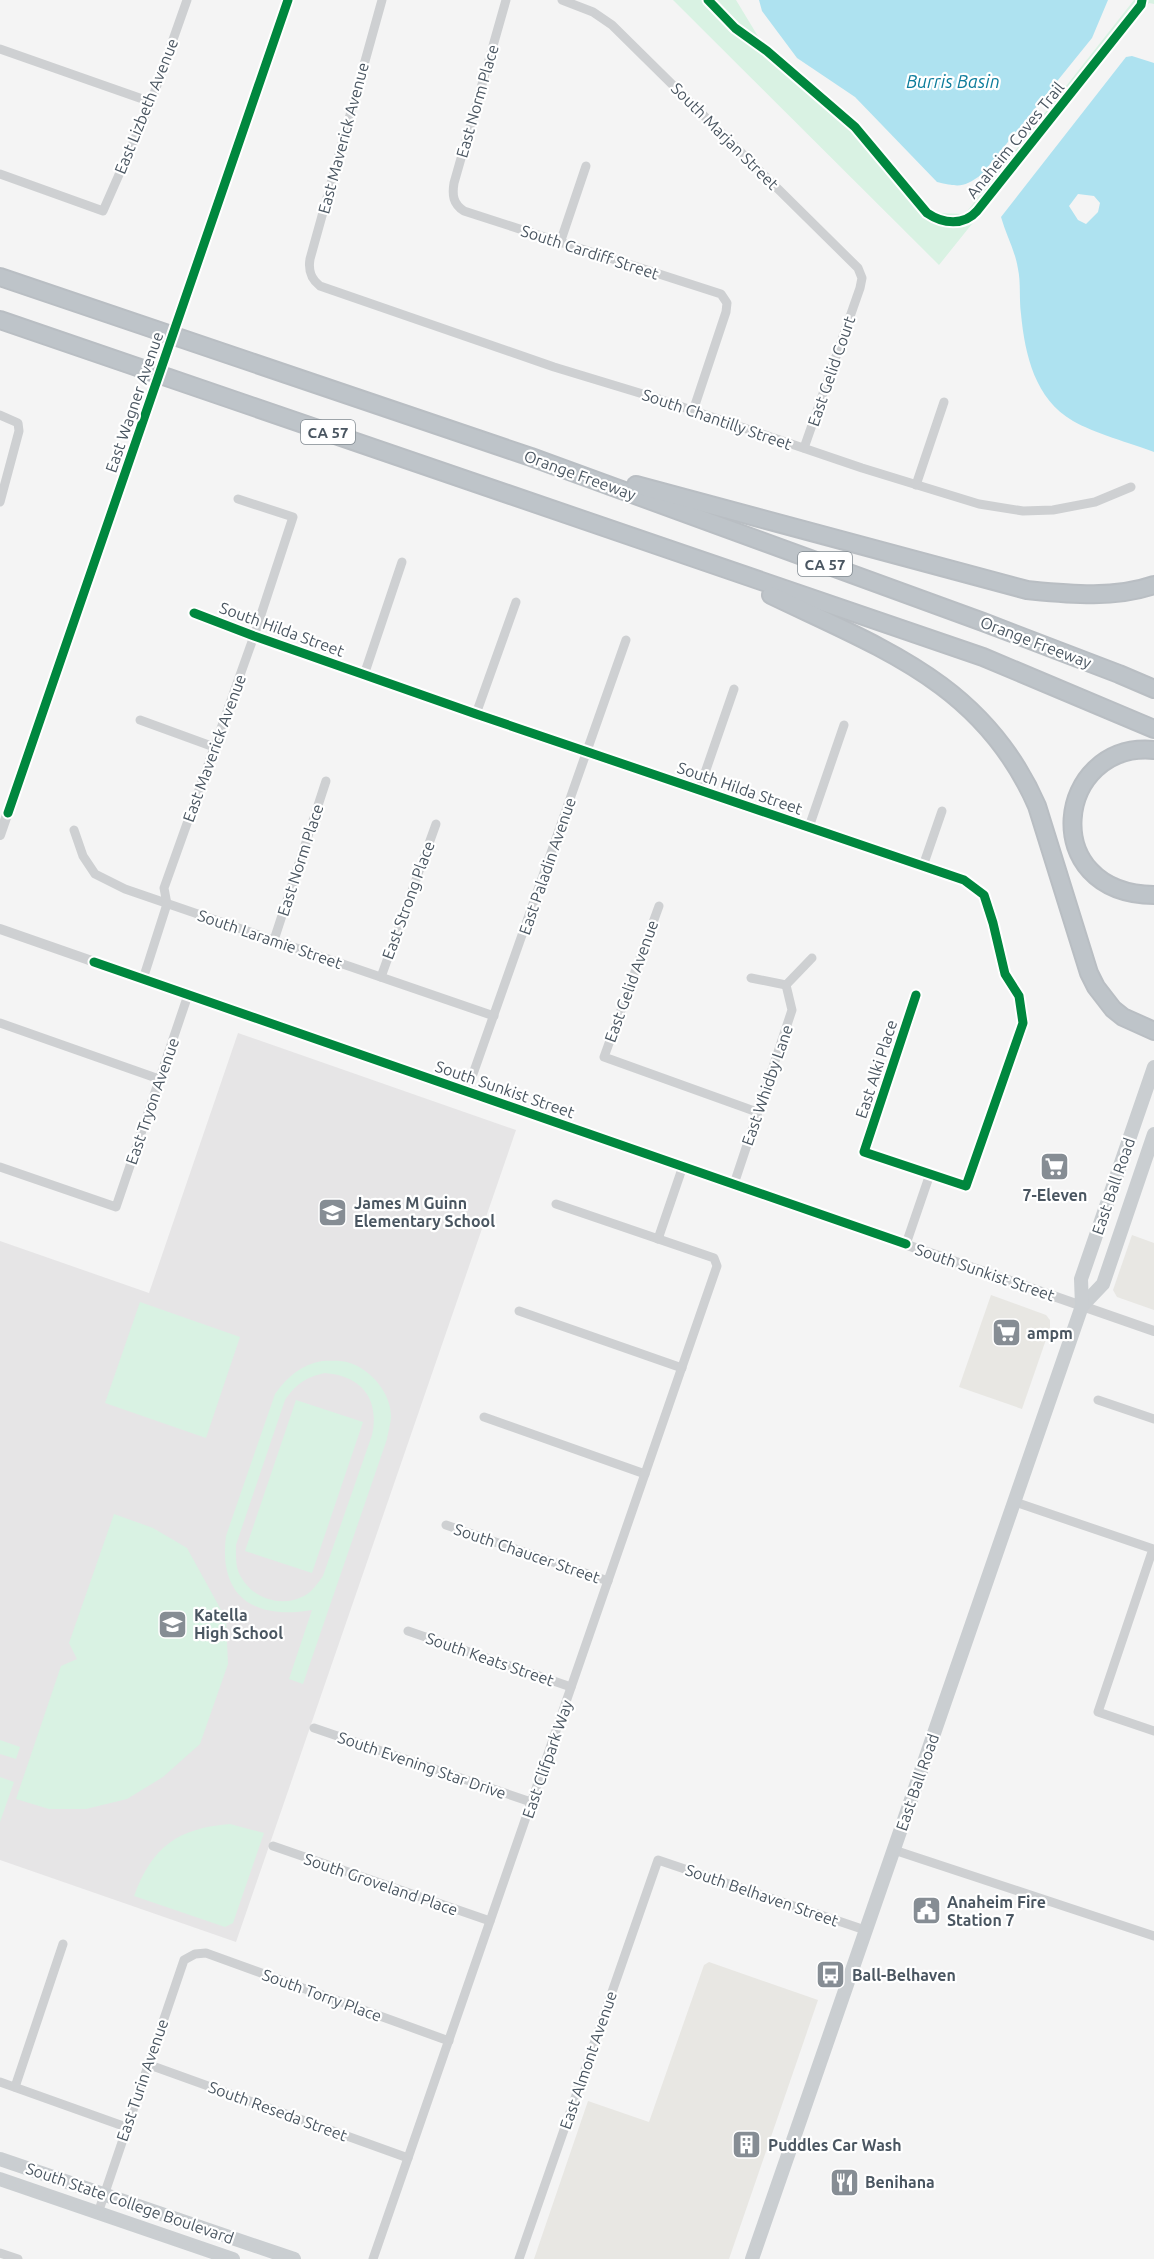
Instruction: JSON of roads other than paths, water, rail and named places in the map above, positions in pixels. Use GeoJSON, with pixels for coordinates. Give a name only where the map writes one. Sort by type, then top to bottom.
{"type":"FeatureCollection","features":[{"type":"Feature","properties":{"kind":"highway","name":"Orange Freeway"},"geometry":{"type":"LineString","coordinates":[[0,277],[531,457],[1154,688]]}},
{"type":"Feature","properties":{"kind":"highway","name":"Orange Freeway"},"geometry":{"type":"LineString","coordinates":[[0,320],[73,347],[299,422],[982,657],[1154,729]]}},
{"type":"Feature","properties":{"kind":"highway"},"geometry":{"type":"LineString","coordinates":[[531,457],[1027,590],[1105,594],[1154,585]]}},
{"type":"Feature","properties":{"kind":"highway"},"geometry":{"type":"LineString","coordinates":[[704,563],[902,658],[931,677],[981,720],[1003,745],[1030,789],[1083,956],[1096,987],[1113,1009],[1123,1017],[1154,1031]]}},
{"type":"Feature","properties":{"kind":"highway"},"geometry":{"type":"LineString","coordinates":[[1154,750],[1140,749],[1125,752],[1094,770],[1077,796],[1072,824],[1080,857],[1097,879],[1124,892],[1154,895]]}},
{"type":"Feature","properties":{"kind":"main road","name":"East Ball Road"},"geometry":{"type":"LineString","coordinates":[[752,2259],[1082,1306],[1081,1279],[1154,1067]]}},
{"type":"Feature","properties":{"kind":"main road","name":"East Ball Road"},"geometry":{"type":"LineString","coordinates":[[1082,1306],[1103,1284],[1154,1134]]}},
{"type":"Feature","properties":{"kind":"main road","name":"South State College Boulevard"},"geometry":{"type":"LineString","coordinates":[[0,2159],[294,2259]]}},
{"type":"Feature","properties":{"kind":"main road","name":"South State College Boulevard"},"geometry":{"type":"LineString","coordinates":[[0,2179],[233,2259]]}},
{"type":"Feature","properties":{"kind":"street","name":"East Lizbeth Avenue"},"geometry":{"type":"LineString","coordinates":[[0,174],[103,211],[152,102],[187,0]]}},
{"type":"Feature","properties":{"kind":"street","name":"East Wagner Avenue"},"geometry":{"type":"LineString","coordinates":[[0,835],[288,0]]}},
{"type":"Feature","properties":{"kind":"street","name":"East Maverick Avenue"},"geometry":{"type":"LineString","coordinates":[[311,277],[310,259],[382,0]]}},
{"type":"Feature","properties":{"kind":"street","name":"East Norm Place"},"geometry":{"type":"LineString","coordinates":[[456,203],[453,194],[454,183],[506,0]]}},
{"type":"Feature","properties":{"kind":"street","name":"South Marjan Street"},"geometry":{"type":"LineString","coordinates":[[562,0],[593,12],[612,25],[854,264],[862,278],[858,293]]}},
{"type":"Feature","properties":{"kind":"street"},"geometry":{"type":"LineString","coordinates":[[0,48],[152,102]]}},
{"type":"Feature","properties":{"kind":"street"},"geometry":{"type":"LineString","coordinates":[[560,243],[586,166]]}},
{"type":"Feature","properties":{"kind":"street","name":"South Cardiff Street"},"geometry":{"type":"LineString","coordinates":[[456,203],[464,210],[720,294],[726,300],[725,318],[693,411]]}},
{"type":"Feature","properties":{"kind":"street","name":"South Chantilly Street"},"geometry":{"type":"LineString","coordinates":[[311,277],[324,288],[554,367],[979,504],[1023,511],[1053,510],[1081,506],[1131,487]]}},
{"type":"Feature","properties":{"kind":"street","name":"East Gelid Court"},"geometry":{"type":"LineString","coordinates":[[804,448],[858,293]]}},
{"type":"Feature","properties":{"kind":"street"},"geometry":{"type":"LineString","coordinates":[[916,485],[944,402]]}},
{"type":"Feature","properties":{"kind":"street"},"geometry":{"type":"LineString","coordinates":[[0,415],[18,423],[18,439],[0,502]]}},
{"type":"Feature","properties":{"kind":"street","name":"East Maverick Avenue"},"geometry":{"type":"LineString","coordinates":[[142,979],[167,904],[164,888],[254,636],[292,518],[238,499]]}},
{"type":"Feature","properties":{"kind":"street"},"geometry":{"type":"LineString","coordinates":[[364,675],[402,562]]}},
{"type":"Feature","properties":{"kind":"street"},"geometry":{"type":"LineString","coordinates":[[476,714],[516,602]]}},
{"type":"Feature","properties":{"kind":"street","name":"South Hilda Street"},"geometry":{"type":"LineString","coordinates":[[194,613],[476,714],[964,880],[984,895],[1005,974],[1019,996],[1023,1023],[966,1186],[930,1174]]}},
{"type":"Feature","properties":{"kind":"street","name":"East Paladin Avenue"},"geometry":{"type":"LineString","coordinates":[[467,1091],[626,640]]}},
{"type":"Feature","properties":{"kind":"street"},"geometry":{"type":"LineString","coordinates":[[699,790],[734,689]]}},
{"type":"Feature","properties":{"kind":"street"},"geometry":{"type":"LineString","coordinates":[[140,720],[214,747]]}},
{"type":"Feature","properties":{"kind":"street"},"geometry":{"type":"LineString","coordinates":[[809,827],[844,725]]}},
{"type":"Feature","properties":{"kind":"street","name":"East Norm Place"},"geometry":{"type":"LineString","coordinates":[[274,940],[326,781]]}},
{"type":"Feature","properties":{"kind":"street"},"geometry":{"type":"LineString","coordinates":[[923,866],[942,811]]}},
{"type":"Feature","properties":{"kind":"street","name":"East Strong Place"},"geometry":{"type":"LineString","coordinates":[[381,977],[436,824]]}},
{"type":"Feature","properties":{"kind":"street","name":"South Laramie Street"},"geometry":{"type":"LineString","coordinates":[[74,830],[83,856],[95,874],[125,889],[494,1016]]}},
{"type":"Feature","properties":{"kind":"street","name":"East Gelid Avenue"},"geometry":{"type":"LineString","coordinates":[[658,906],[604,1057],[757,1112]]}},
{"type":"Feature","properties":{"kind":"street","name":"South Sunkist Street"},"geometry":{"type":"LineString","coordinates":[[0,929],[1154,1331]]}},
{"type":"Feature","properties":{"kind":"street"},"geometry":{"type":"LineString","coordinates":[[751,978],[786,985],[812,958]]}},
{"type":"Feature","properties":{"kind":"street","name":"East Whidby Lane"},"geometry":{"type":"LineString","coordinates":[[734,1184],[792,1010],[786,985]]}},
{"type":"Feature","properties":{"kind":"street","name":"East Tryon Avenue"},"geometry":{"type":"LineString","coordinates":[[0,1167],[116,1207],[188,995]]}},
{"type":"Feature","properties":{"kind":"street","name":"East Alki Place"},"geometry":{"type":"LineString","coordinates":[[916,995],[864,1152],[930,1174]]}},
{"type":"Feature","properties":{"kind":"street"},"geometry":{"type":"LineString","coordinates":[[0,1023],[159,1079]]}},
{"type":"Feature","properties":{"kind":"street"},"geometry":{"type":"LineString","coordinates":[[556,1204],[658,1239],[683,1167]]}},
{"type":"Feature","properties":{"kind":"street"},"geometry":{"type":"LineString","coordinates":[[906,1244],[930,1174]]}},
{"type":"Feature","properties":{"kind":"street","name":"East Clifpark Way"},"geometry":{"type":"LineString","coordinates":[[373,2259],[717,1266],[714,1258],[658,1239]]}},
{"type":"Feature","properties":{"kind":"street"},"geometry":{"type":"LineString","coordinates":[[519,1311],[682,1368]]}},
{"type":"Feature","properties":{"kind":"street"},"geometry":{"type":"LineString","coordinates":[[1098,1400],[1154,1419]]}},
{"type":"Feature","properties":{"kind":"street"},"geometry":{"type":"LineString","coordinates":[[484,1417],[645,1474]]}},
{"type":"Feature","properties":{"kind":"street"},"geometry":{"type":"LineString","coordinates":[[1015,1502],[1153,1549],[1098,1712],[1154,1731]]}},
{"type":"Feature","properties":{"kind":"street","name":"South Chaucer Street"},"geometry":{"type":"LineString","coordinates":[[446,1525],[608,1581]]}},
{"type":"Feature","properties":{"kind":"street","name":"South Keats Street"},"geometry":{"type":"LineString","coordinates":[[408,1631],[571,1687]]}},
{"type":"Feature","properties":{"kind":"street","name":"South Evening Star Drive"},"geometry":{"type":"LineString","coordinates":[[314,1728],[531,1802]]}},
{"type":"Feature","properties":{"kind":"street","name":"South Groveland Place"},"geometry":{"type":"LineString","coordinates":[[273,1846],[490,1921]]}},
{"type":"Feature","properties":{"kind":"street"},"geometry":{"type":"LineString","coordinates":[[894,1850],[1154,1936]]}},
{"type":"Feature","properties":{"kind":"street","name":"South Belhaven Street"},"geometry":{"type":"LineString","coordinates":[[658,1860],[865,1930]]}},
{"type":"Feature","properties":{"kind":"street","name":"East Almont Avenue"},"geometry":{"type":"LineString","coordinates":[[519,2259],[658,1860]]}},
{"type":"Feature","properties":{"kind":"street"},"geometry":{"type":"LineString","coordinates":[[15,2087],[63,1944]]}},
{"type":"Feature","properties":{"kind":"street","name":"South Torry Place"},"geometry":{"type":"LineString","coordinates":[[195,1954],[206,1953],[449,2041]]}},
{"type":"Feature","properties":{"kind":"street","name":"East Turin Avenue"},"geometry":{"type":"LineString","coordinates":[[98,2212],[184,1960],[195,1954]]}},
{"type":"Feature","properties":{"kind":"street","name":"South Reseda Street"},"geometry":{"type":"LineString","coordinates":[[147,2064],[408,2158]]}},
{"type":"Feature","properties":{"kind":"street"},"geometry":{"type":"LineString","coordinates":[[0,2082],[126,2127]]}},
{"type":"Feature","properties":{"kind":"street"},"geometry":{"type":"LineString","coordinates":[[0,2253],[18,2259]]}},
{"type":"Feature","properties":{"kind":"water","name":"Burris Basin"},"geometry":{"type":"Polygon","coordinates":[[[759,0],[1108,0],[1092,38],[982,174],[966,184],[956,185],[937,182],[855,97],[797,58],[762,11],[759,0]]]}},
{"type":"Feature","properties":{"kind":"water"},"geometry":{"type":"Polygon","coordinates":[[[1132,56],[1154,63],[1154,452],[1073,421],[1049,401],[1034,375],[1025,345],[1018,269],[1001,217],[1126,57],[1132,56]],[[1078,194],[1069,206],[1078,220],[1086,224],[1098,212],[1100,203],[1094,196],[1078,194]]]}},
{"type":"Feature","properties":{"kind":"place","name":"7-Eleven"},"geometry":{"type":"Point","coordinates":[1055,1167]}},
{"type":"Feature","properties":{"kind":"place","name":"James M Guinn Elementary School"},"geometry":{"type":"Point","coordinates":[333,1212]}},
{"type":"Feature","properties":{"kind":"place","name":"ampm"},"geometry":{"type":"Point","coordinates":[1006,1333]}},
{"type":"Feature","properties":{"kind":"place","name":"Katella High School"},"geometry":{"type":"Point","coordinates":[173,1624]}},
{"type":"Feature","properties":{"kind":"place","name":"Anaheim Fire Station 7"},"geometry":{"type":"Point","coordinates":[926,1911]}},
{"type":"Feature","properties":{"kind":"place","name":"Ball-Belhaven"},"geometry":{"type":"Point","coordinates":[831,1975]}},
{"type":"Feature","properties":{"kind":"place","name":"Puddles Car Wash"},"geometry":{"type":"Point","coordinates":[747,2145]}},
{"type":"Feature","properties":{"kind":"place","name":"Benihana"},"geometry":{"type":"Point","coordinates":[844,2182]}}]}
